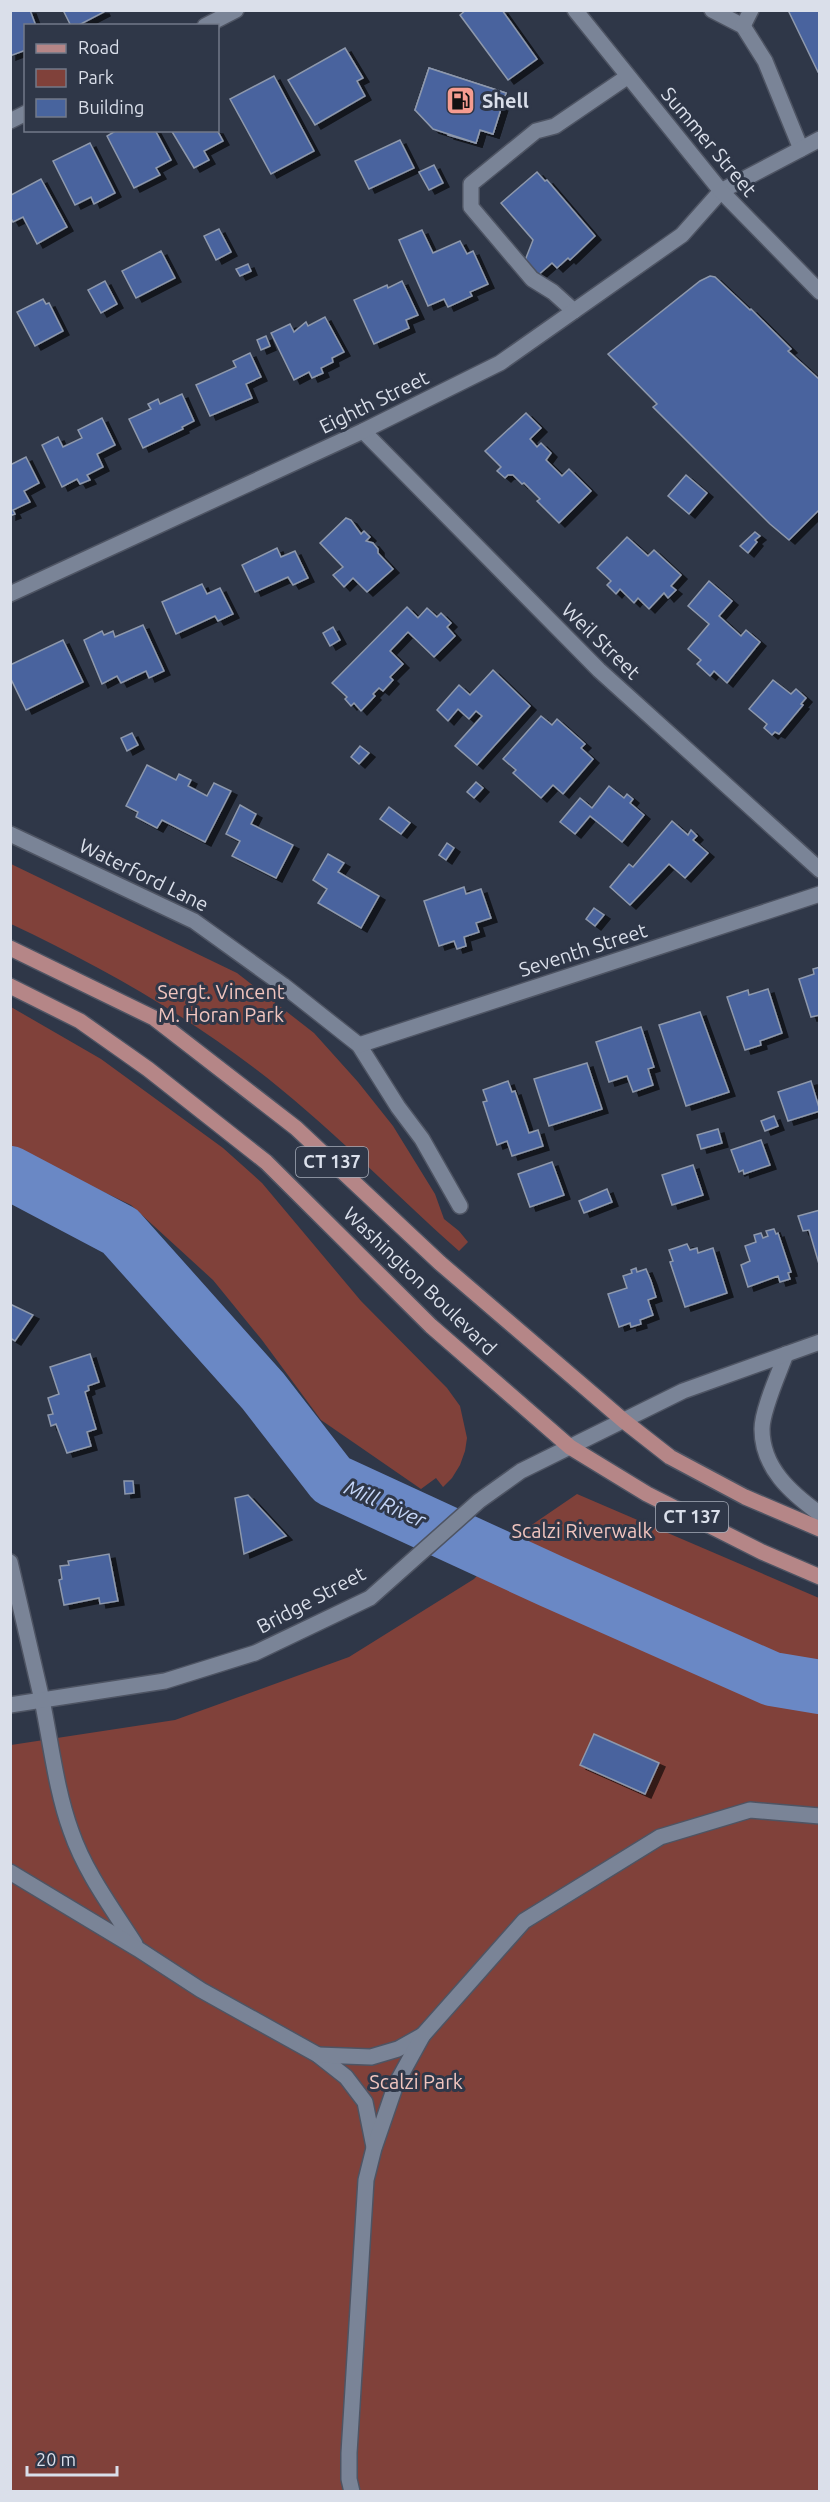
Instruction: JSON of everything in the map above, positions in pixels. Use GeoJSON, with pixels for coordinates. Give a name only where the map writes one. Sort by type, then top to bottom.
{"type":"FeatureCollection","features":[{"type":"Feature","properties":{"kind":"main road","name":"Washington Boulevard"},"geometry":{"type":"LineString","coordinates":[[10,948],[154,1018],[296,1128],[440,1263],[624,1421],[670,1457],[745,1497],[819,1529]]}},
{"type":"Feature","properties":{"kind":"main road","name":"Washington Boulevard"},"geometry":{"type":"LineString","coordinates":[[10,987],[90,1028],[266,1162],[431,1326],[570,1447],[647,1494],[762,1552],[819,1577]]}},
{"type":"Feature","properties":{"kind":"street"},"geometry":{"type":"LineString","coordinates":[[209,24],[236,10]]}},
{"type":"Feature","properties":{"kind":"street","name":"Summer Street"},"geometry":{"type":"LineString","coordinates":[[575,10],[721,191],[819,292]]}},
{"type":"Feature","properties":{"kind":"street"},"geometry":{"type":"LineString","coordinates":[[712,10],[742,26],[765,61],[801,149]]}},
{"type":"Feature","properties":{"kind":"street"},"geometry":{"type":"LineString","coordinates":[[742,26],[751,10]]}},
{"type":"Feature","properties":{"kind":"street"},"geometry":{"type":"LineString","coordinates":[[574,311],[553,292],[532,279],[471,207],[471,184],[536,131],[555,126],[627,77]]}},
{"type":"Feature","properties":{"kind":"street"},"geometry":{"type":"LineString","coordinates":[[10,121],[24,114]]}},
{"type":"Feature","properties":{"kind":"street"},"geometry":{"type":"LineString","coordinates":[[721,191],[819,139]]}},
{"type":"Feature","properties":{"kind":"street","name":"Eighth Street"},"geometry":{"type":"LineString","coordinates":[[10,594],[363,431],[500,363],[682,235],[721,191]]}},
{"type":"Feature","properties":{"kind":"street","name":"Weil Street"},"geometry":{"type":"LineString","coordinates":[[363,431],[599,670],[819,870]]}},
{"type":"Feature","properties":{"kind":"street","name":"Waterford Lane"},"geometry":{"type":"LineString","coordinates":[[10,834],[194,921],[284,985],[359,1045],[398,1107],[422,1139],[460,1206]]}},
{"type":"Feature","properties":{"kind":"street","name":"Seventh Street"},"geometry":{"type":"LineString","coordinates":[[359,1045],[819,894]]}},
{"type":"Feature","properties":{"kind":"street","name":"Bridge Street"},"geometry":{"type":"LineString","coordinates":[[10,1705],[165,1681],[255,1653],[370,1598],[479,1501],[521,1471],[683,1391],[819,1342]]}},
{"type":"Feature","properties":{"kind":"street"},"geometry":{"type":"LineString","coordinates":[[786,1354],[762,1429],[768,1462],[793,1494],[819,1514]]}},
{"type":"Feature","properties":{"kind":"street"},"geometry":{"type":"LineString","coordinates":[[10,1562],[71,1832],[99,1890],[138,1949]]}},
{"type":"Feature","properties":{"kind":"street"},"geometry":{"type":"LineString","coordinates":[[352,2492],[349,2479],[349,2453],[366,2181],[374,2148],[396,2084],[423,2035],[524,1921],[660,1837],[750,1810],[819,1816]]}},
{"type":"Feature","properties":{"kind":"street"},"geometry":{"type":"LineString","coordinates":[[10,1872],[201,1990],[318,2055],[346,2077],[365,2102],[374,2148]]}},
{"type":"Feature","properties":{"kind":"street"},"geometry":{"type":"LineString","coordinates":[[318,2055],[371,2057],[398,2049],[423,2035]]}},
{"type":"Feature","properties":{"kind":"green space","name":"Sergt. Vincent M. Horan Park"},"geometry":{"type":"Polygon","coordinates":[[[11,864],[237,973],[314,1033],[358,1082],[393,1126],[435,1194],[444,1219],[468,1242],[459,1251],[307,1111],[225,1046],[136,989],[11,924],[11,864]]]}},
{"type":"Feature","properties":{"kind":"green space"},"geometry":{"type":"Polygon","coordinates":[[[11,1007],[101,1059],[223,1148],[262,1183],[361,1301],[447,1388],[460,1406],[467,1438],[460,1465],[443,1487],[436,1478],[421,1489],[321,1420],[262,1340],[213,1280],[131,1205],[11,1148],[11,1007]]]}},
{"type":"Feature","properties":{"kind":"green space","name":"Scalzi Park"},"geometry":{"type":"Polygon","coordinates":[[[577,1494],[819,1598],[819,2491],[11,2492],[11,1745],[175,1720],[349,1657],[474,1579],[514,1537],[577,1494]]]}},
{"type":"Feature","properties":{"kind":"building"},"geometry":{"type":"Polygon","coordinates":[[[10,10],[30,10],[35,24],[24,24],[24,51],[10,56],[10,10]]]}},
{"type":"Feature","properties":{"kind":"building"},"geometry":{"type":"Polygon","coordinates":[[[63,10],[103,10],[104,12],[81,24],[70,24],[63,10]]]}},
{"type":"Feature","properties":{"kind":"building","name":"Shell"},"geometry":{"type":"Polygon","coordinates":[[[466,10],[502,10],[537,59],[508,80],[460,15],[466,10]]]}},
{"type":"Feature","properties":{"kind":"building"},"geometry":{"type":"Polygon","coordinates":[[[788,10],[820,10],[820,71],[818,72],[788,10]]]}},
{"type":"Feature","properties":{"kind":"building"},"geometry":{"type":"Polygon","coordinates":[[[345,48],[363,78],[357,81],[365,96],[315,125],[288,80],[345,48]]]}},
{"type":"Feature","properties":{"kind":"building","name":"Shell"},"geometry":{"type":"Polygon","coordinates":[[[429,68],[506,93],[493,134],[480,130],[476,143],[448,135],[452,122],[415,110],[429,68]]]}},
{"type":"Feature","properties":{"kind":"building","name":"Shell"},"geometry":{"type":"Polygon","coordinates":[[[429,68],[506,93],[493,134],[480,130],[476,143],[433,129],[415,110],[429,68]]]}},
{"type":"Feature","properties":{"kind":"building"},"geometry":{"type":"Polygon","coordinates":[[[274,76],[314,151],[271,174],[230,99],[274,76]]]}},
{"type":"Feature","properties":{"kind":"building"},"geometry":{"type":"Polygon","coordinates":[[[114,132],[156,132],[171,160],[156,168],[160,175],[134,188],[107,136],[114,132]]]}},
{"type":"Feature","properties":{"kind":"building"},"geometry":{"type":"Polygon","coordinates":[[[172,132],[218,132],[223,141],[204,151],[209,160],[194,168],[172,132]]]}},
{"type":"Feature","properties":{"kind":"building"},"geometry":{"type":"Polygon","coordinates":[[[400,140],[414,168],[369,189],[355,161],[400,140]]]}},
{"type":"Feature","properties":{"kind":"building"},"geometry":{"type":"Polygon","coordinates":[[[90,143],[115,193],[94,204],[91,197],[75,205],[53,161],[90,143]]]}},
{"type":"Feature","properties":{"kind":"building"},"geometry":{"type":"Polygon","coordinates":[[[434,165],[443,183],[429,190],[419,172],[434,165]]]}},
{"type":"Feature","properties":{"kind":"building"},"geometry":{"type":"Polygon","coordinates":[[[537,172],[545,181],[547,180],[595,236],[570,260],[568,258],[557,268],[552,263],[536,277],[524,263],[533,240],[501,203],[537,172]]]}},
{"type":"Feature","properties":{"kind":"building"},"geometry":{"type":"Polygon","coordinates":[[[41,179],[67,227],[37,244],[23,217],[13,222],[10,217],[10,198],[11,195],[41,179]]]}},
{"type":"Feature","properties":{"kind":"building"},"geometry":{"type":"Polygon","coordinates":[[[219,229],[231,252],[216,260],[204,236],[219,229]]]}},
{"type":"Feature","properties":{"kind":"building"},"geometry":{"type":"Polygon","coordinates":[[[422,230],[433,253],[460,241],[467,254],[473,251],[488,284],[470,292],[472,296],[448,307],[444,299],[428,306],[399,240],[422,230]]]}},
{"type":"Feature","properties":{"kind":"building"},"geometry":{"type":"Polygon","coordinates":[[[161,251],[175,278],[136,298],[122,271],[161,251]]]}},
{"type":"Feature","properties":{"kind":"building"},"geometry":{"type":"Polygon","coordinates":[[[248,264],[251,271],[240,276],[236,269],[248,264]]]}},
{"type":"Feature","properties":{"kind":"building"},"geometry":{"type":"Polygon","coordinates":[[[710,276],[715,277],[751,309],[791,349],[788,351],[820,380],[820,509],[789,540],[770,524],[653,407],[657,404],[608,354],[700,281],[710,276]]]}},
{"type":"Feature","properties":{"kind":"building"},"geometry":{"type":"Polygon","coordinates":[[[105,281],[117,304],[101,313],[88,290],[105,281]]]}},
{"type":"Feature","properties":{"kind":"building"},"geometry":{"type":"Polygon","coordinates":[[[402,281],[418,315],[406,320],[409,328],[374,344],[354,300],[387,285],[388,288],[402,281]]]}},
{"type":"Feature","properties":{"kind":"building"},"geometry":{"type":"Polygon","coordinates":[[[43,299],[46,304],[49,303],[63,331],[35,346],[17,312],[43,299]]]}},
{"type":"Feature","properties":{"kind":"building"},"geometry":{"type":"Polygon","coordinates":[[[325,317],[344,352],[332,358],[333,362],[321,368],[323,373],[312,378],[309,372],[294,380],[271,333],[290,324],[294,332],[306,322],[308,326],[325,317]]]}},
{"type":"Feature","properties":{"kind":"building"},"geometry":{"type":"Polygon","coordinates":[[[266,336],[270,346],[261,350],[257,340],[266,336]]]}},
{"type":"Feature","properties":{"kind":"building"},"geometry":{"type":"Polygon","coordinates":[[[250,353],[261,377],[246,384],[252,398],[210,416],[196,385],[236,367],[233,361],[250,353]]]}},
{"type":"Feature","properties":{"kind":"building"},"geometry":{"type":"Polygon","coordinates":[[[182,394],[194,421],[182,427],[183,429],[143,448],[129,419],[151,409],[148,404],[158,399],[160,404],[182,394]]]}},
{"type":"Feature","properties":{"kind":"building"},"geometry":{"type":"Polygon","coordinates":[[[526,413],[541,428],[530,439],[537,447],[541,443],[551,453],[546,460],[562,476],[569,469],[591,491],[559,523],[537,501],[540,499],[524,483],[522,484],[513,475],[505,478],[497,471],[501,467],[485,451],[526,413]]]}},
{"type":"Feature","properties":{"kind":"building"},"geometry":{"type":"Polygon","coordinates":[[[102,418],[115,445],[97,454],[103,467],[87,475],[90,480],[80,484],[77,479],[62,487],[42,445],[58,437],[63,447],[82,438],[78,430],[102,418]]]}},
{"type":"Feature","properties":{"kind":"building"},"geometry":{"type":"Polygon","coordinates":[[[26,457],[39,483],[24,491],[30,502],[13,510],[15,514],[10,516],[10,465],[26,457]]]}},
{"type":"Feature","properties":{"kind":"building"},"geometry":{"type":"Polygon","coordinates":[[[686,475],[707,493],[689,514],[668,496],[686,475]]]}},
{"type":"Feature","properties":{"kind":"building"},"geometry":{"type":"Polygon","coordinates":[[[346,518],[351,520],[361,534],[364,531],[370,537],[366,541],[373,543],[378,553],[393,569],[367,592],[353,578],[344,587],[333,575],[343,567],[320,543],[346,518]]]}},
{"type":"Feature","properties":{"kind":"building"},"geometry":{"type":"Polygon","coordinates":[[[755,532],[760,536],[748,553],[740,546],[755,532]]]}},
{"type":"Feature","properties":{"kind":"building"},"geometry":{"type":"Polygon","coordinates":[[[627,537],[648,556],[654,550],[681,575],[671,586],[676,590],[668,598],[664,593],[649,609],[638,598],[634,603],[620,589],[616,594],[607,585],[611,581],[597,568],[627,537]]]}},
{"type":"Feature","properties":{"kind":"building"},"geometry":{"type":"Polygon","coordinates":[[[277,548],[281,557],[295,551],[308,578],[293,585],[288,577],[255,592],[242,565],[277,548]]]}},
{"type":"Feature","properties":{"kind":"building"},"geometry":{"type":"Polygon","coordinates":[[[709,581],[732,601],[719,616],[741,636],[746,630],[760,642],[727,683],[714,671],[710,676],[697,664],[701,660],[688,649],[709,624],[688,606],[709,581]]]}},
{"type":"Feature","properties":{"kind":"building"},"geometry":{"type":"Polygon","coordinates":[[[202,584],[207,594],[220,588],[233,614],[218,621],[215,616],[176,634],[162,602],[202,584]]]}},
{"type":"Feature","properties":{"kind":"building"},"geometry":{"type":"Polygon","coordinates":[[[407,607],[418,618],[427,608],[437,617],[441,613],[451,623],[447,627],[455,636],[434,657],[408,632],[390,651],[403,664],[390,677],[393,680],[383,691],[379,688],[361,711],[354,703],[351,706],[345,699],[347,697],[332,683],[407,607]]]}},
{"type":"Feature","properties":{"kind":"building"},"geometry":{"type":"Polygon","coordinates":[[[143,625],[164,671],[149,678],[146,671],[121,683],[117,676],[102,684],[84,640],[102,631],[104,635],[113,631],[115,637],[143,625]]]}},
{"type":"Feature","properties":{"kind":"building"},"geometry":{"type":"Polygon","coordinates":[[[333,627],[340,640],[330,646],[323,633],[333,627]]]}},
{"type":"Feature","properties":{"kind":"building"},"geometry":{"type":"Polygon","coordinates":[[[63,640],[83,682],[26,710],[10,677],[10,665],[63,640]]]}},
{"type":"Feature","properties":{"kind":"building"},"geometry":{"type":"Polygon","coordinates":[[[493,670],[530,706],[477,765],[455,746],[482,716],[476,711],[469,719],[458,709],[448,721],[437,710],[459,685],[470,695],[493,670]]]}},
{"type":"Feature","properties":{"kind":"building"},"geometry":{"type":"Polygon","coordinates":[[[773,680],[791,694],[796,689],[806,698],[801,704],[803,705],[779,734],[775,732],[772,735],[764,728],[767,724],[749,709],[773,680]]]}},
{"type":"Feature","properties":{"kind":"building"},"geometry":{"type":"Polygon","coordinates":[[[541,716],[552,725],[557,719],[585,744],[581,748],[593,759],[563,794],[553,785],[541,798],[513,773],[516,770],[503,759],[541,716]]]}},
{"type":"Feature","properties":{"kind":"building"},"geometry":{"type":"Polygon","coordinates":[[[132,733],[138,745],[127,751],[121,738],[132,733]]]}},
{"type":"Feature","properties":{"kind":"building"},"geometry":{"type":"Polygon","coordinates":[[[360,746],[369,753],[359,764],[351,757],[360,746]]]}},
{"type":"Feature","properties":{"kind":"building"},"geometry":{"type":"Polygon","coordinates":[[[147,765],[176,780],[179,774],[191,780],[188,786],[207,796],[214,783],[231,791],[205,842],[162,820],[157,828],[136,817],[138,812],[126,806],[147,765]]]}},
{"type":"Feature","properties":{"kind":"building"},"geometry":{"type":"Polygon","coordinates":[[[476,782],[483,788],[474,798],[467,792],[476,782]]]}},
{"type":"Feature","properties":{"kind":"building"},"geometry":{"type":"Polygon","coordinates":[[[609,786],[624,798],[627,794],[633,799],[630,803],[644,815],[622,842],[590,816],[575,834],[560,822],[580,798],[592,808],[609,786]]]}},
{"type":"Feature","properties":{"kind":"building"},"geometry":{"type":"Polygon","coordinates":[[[240,805],[256,814],[251,824],[293,845],[276,878],[232,856],[240,841],[226,834],[240,805]]]}},
{"type":"Feature","properties":{"kind":"building"},"geometry":{"type":"Polygon","coordinates":[[[389,807],[410,823],[401,834],[380,819],[389,807]]]}},
{"type":"Feature","properties":{"kind":"building"},"geometry":{"type":"Polygon","coordinates":[[[672,821],[688,835],[691,830],[697,836],[693,840],[708,853],[685,878],[669,864],[630,905],[610,887],[629,864],[633,867],[672,821]]]}},
{"type":"Feature","properties":{"kind":"building"},"geometry":{"type":"Polygon","coordinates":[[[447,843],[454,848],[446,860],[439,855],[447,843]]]}},
{"type":"Feature","properties":{"kind":"building"},"geometry":{"type":"Polygon","coordinates":[[[328,854],[344,863],[338,872],[379,896],[361,928],[318,903],[327,889],[313,880],[328,854]]]}},
{"type":"Feature","properties":{"kind":"building"},"geometry":{"type":"Polygon","coordinates":[[[464,887],[466,894],[481,889],[491,918],[476,923],[479,932],[464,937],[466,946],[457,949],[454,941],[439,946],[424,901],[464,887]]]}},
{"type":"Feature","properties":{"kind":"building"},"geometry":{"type":"Polygon","coordinates":[[[594,908],[604,915],[595,926],[586,919],[594,908]]]}},
{"type":"Feature","properties":{"kind":"building"},"geometry":{"type":"Polygon","coordinates":[[[820,967],[820,1015],[811,1017],[799,979],[814,974],[813,969],[820,967]]]}},
{"type":"Feature","properties":{"kind":"building"},"geometry":{"type":"Polygon","coordinates":[[[768,989],[782,1033],[760,1041],[761,1045],[745,1050],[727,997],[748,990],[749,995],[768,989]]]}},
{"type":"Feature","properties":{"kind":"building"},"geometry":{"type":"Polygon","coordinates":[[[700,1012],[729,1092],[686,1106],[659,1025],[700,1012]]]}},
{"type":"Feature","properties":{"kind":"building"},"geometry":{"type":"Polygon","coordinates":[[[641,1027],[654,1067],[648,1069],[653,1085],[633,1092],[627,1076],[609,1082],[596,1042],[641,1027]]]}},
{"type":"Feature","properties":{"kind":"building"},"geometry":{"type":"Polygon","coordinates":[[[587,1063],[602,1109],[549,1126],[534,1079],[587,1063]]]}},
{"type":"Feature","properties":{"kind":"building"},"geometry":{"type":"Polygon","coordinates":[[[508,1081],[512,1092],[515,1091],[529,1133],[538,1130],[543,1146],[512,1156],[507,1141],[497,1145],[483,1102],[487,1101],[483,1090],[508,1081]]]}},
{"type":"Feature","properties":{"kind":"building"},"geometry":{"type":"Polygon","coordinates":[[[811,1081],[820,1111],[788,1121],[778,1092],[811,1081]]]}},
{"type":"Feature","properties":{"kind":"building"},"geometry":{"type":"Polygon","coordinates":[[[774,1116],[778,1126],[765,1131],[761,1121],[774,1116]]]}},
{"type":"Feature","properties":{"kind":"building"},"geometry":{"type":"Polygon","coordinates":[[[718,1129],[722,1143],[701,1149],[697,1135],[718,1129]]]}},
{"type":"Feature","properties":{"kind":"building"},"geometry":{"type":"Polygon","coordinates":[[[761,1140],[770,1165],[744,1174],[743,1170],[739,1172],[731,1150],[761,1140]]]}},
{"type":"Feature","properties":{"kind":"building"},"geometry":{"type":"Polygon","coordinates":[[[552,1162],[564,1195],[530,1207],[518,1174],[552,1162]]]}},
{"type":"Feature","properties":{"kind":"building"},"geometry":{"type":"Polygon","coordinates":[[[693,1165],[703,1195],[672,1205],[662,1175],[693,1165]]]}},
{"type":"Feature","properties":{"kind":"building"},"geometry":{"type":"Polygon","coordinates":[[[607,1189],[612,1202],[584,1213],[579,1201],[607,1189]]]}},
{"type":"Feature","properties":{"kind":"building"},"geometry":{"type":"Polygon","coordinates":[[[820,1210],[819,1264],[809,1230],[803,1231],[798,1216],[820,1210]]]}},
{"type":"Feature","properties":{"kind":"building"},"geometry":{"type":"Polygon","coordinates":[[[774,1229],[776,1234],[778,1233],[791,1272],[788,1273],[790,1279],[780,1282],[778,1276],[748,1287],[741,1265],[750,1261],[745,1246],[756,1242],[754,1235],[761,1233],[763,1238],[768,1236],[766,1231],[774,1229]]]}},
{"type":"Feature","properties":{"kind":"building"},"geometry":{"type":"Polygon","coordinates":[[[687,1244],[690,1250],[697,1248],[698,1253],[713,1248],[727,1293],[685,1307],[670,1262],[673,1261],[669,1250],[687,1244]]]}},
{"type":"Feature","properties":{"kind":"building"},"geometry":{"type":"Polygon","coordinates":[[[636,1268],[637,1272],[646,1269],[651,1281],[656,1297],[648,1300],[653,1315],[640,1320],[641,1324],[631,1327],[630,1323],[619,1327],[608,1294],[627,1288],[623,1276],[632,1273],[631,1270],[636,1268]]]}},
{"type":"Feature","properties":{"kind":"building"},"geometry":{"type":"Polygon","coordinates":[[[10,1304],[33,1315],[15,1341],[10,1338],[10,1304]]]}},
{"type":"Feature","properties":{"kind":"building"},"geometry":{"type":"Polygon","coordinates":[[[90,1354],[99,1382],[88,1386],[89,1390],[85,1392],[96,1429],[87,1432],[91,1446],[67,1453],[56,1424],[51,1426],[48,1415],[53,1414],[48,1398],[59,1394],[50,1367],[90,1354]]]}},
{"type":"Feature","properties":{"kind":"building"},"geometry":{"type":"Polygon","coordinates":[[[124,1481],[133,1481],[134,1493],[125,1494],[124,1481]]]}},
{"type":"Feature","properties":{"kind":"building"},"geometry":{"type":"Polygon","coordinates":[[[248,1495],[286,1536],[244,1554],[235,1498],[248,1495]]]}},
{"type":"Feature","properties":{"kind":"building"},"geometry":{"type":"Polygon","coordinates":[[[109,1554],[118,1601],[100,1604],[99,1598],[64,1605],[59,1580],[62,1579],[60,1566],[69,1565],[68,1561],[109,1554]]]}},
{"type":"Feature","properties":{"kind":"building"},"geometry":{"type":"Polygon","coordinates":[[[594,1734],[659,1763],[645,1794],[580,1765],[594,1734]]]}},
{"type":"Feature","properties":{"kind":"waterway","name":"Mill River"},"geometry":{"type":"LineString","coordinates":[[10,1173],[120,1231],[263,1391],[332,1480],[772,1679],[820,1687]]}},
{"type":"Feature","properties":{"kind":"place","name":"Shell"},"geometry":{"type":"Point","coordinates":[461,101]}},
{"type":"Feature","properties":{"kind":"park label","name":"Scalzi Riverwalk"},"geometry":{"type":"Point","coordinates":[582,1531]}}]}
